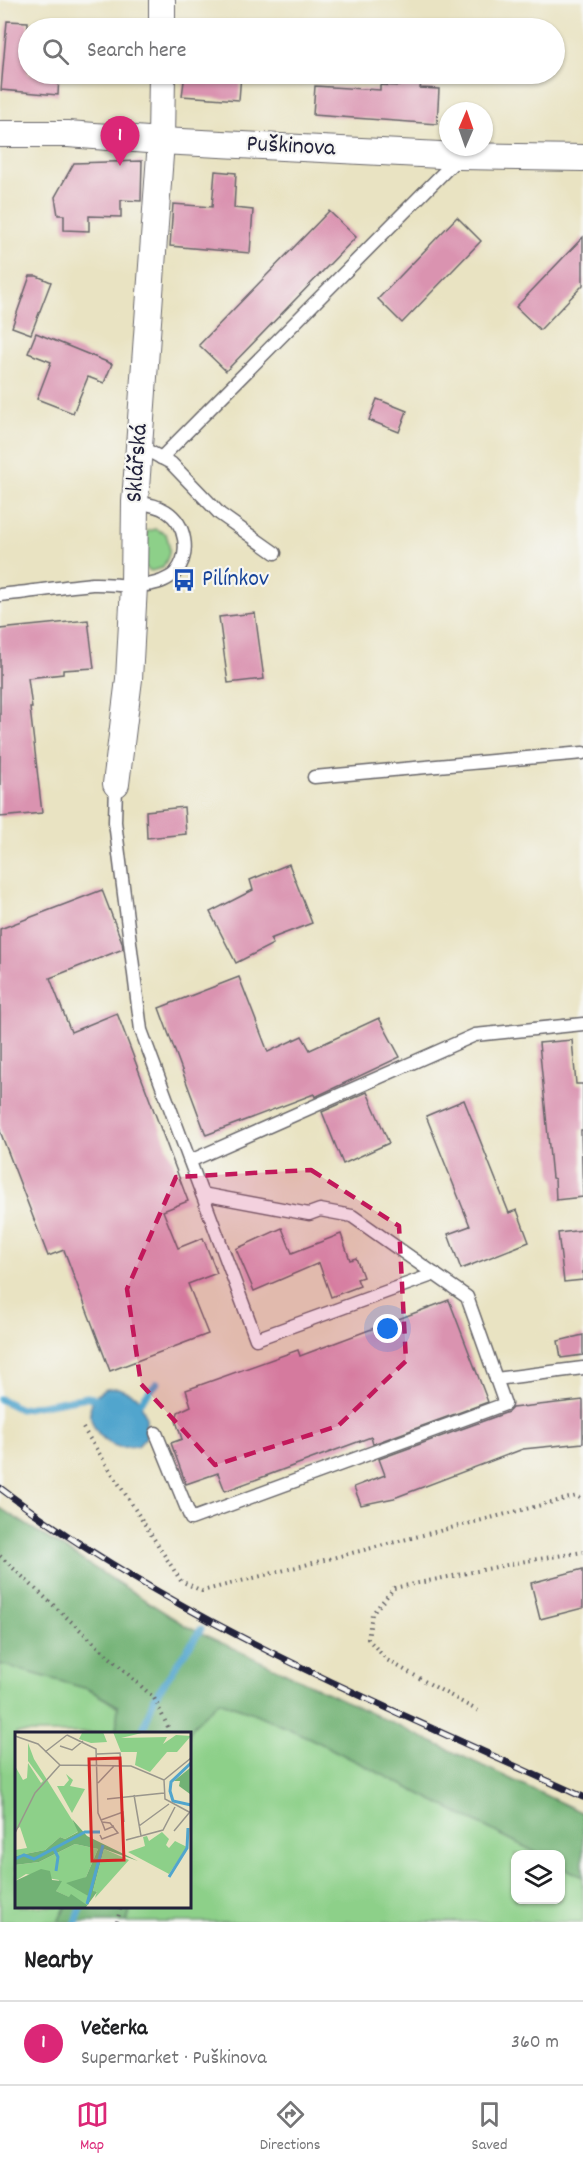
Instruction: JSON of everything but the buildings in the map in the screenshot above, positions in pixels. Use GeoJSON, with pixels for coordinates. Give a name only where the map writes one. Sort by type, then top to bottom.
{"type":"FeatureCollection","features":[{"type":"Feature","properties":{"kind":"street"},"geometry":{"type":"LineString","coordinates":[[162,0],[162,18]]}},
{"type":"Feature","properties":{"kind":"street","name":"Sklářská"},"geometry":{"type":"LineString","coordinates":[[117,784],[129,679],[134,586],[135,502],[150,452],[162,84]]}},
{"type":"Feature","properties":{"kind":"street","name":"Puškinova"},"geometry":{"type":"LineString","coordinates":[[0,134],[68,134],[439,155]]}},
{"type":"Feature","properties":{"kind":"street","name":"Puškinova"},"geometry":{"type":"LineString","coordinates":[[460,156],[583,158]]}},
{"type":"Feature","properties":{"kind":"lane"},"geometry":{"type":"LineString","coordinates":[[275,553],[220,514],[171,463],[150,452],[460,156]]}},
{"type":"Feature","properties":{"kind":"lane"},"geometry":{"type":"LineString","coordinates":[[0,595],[93,584],[134,586],[157,583],[176,572],[184,554],[185,541],[182,529],[175,518],[165,510],[135,502]]}},
{"type":"Feature","properties":{"kind":"lane"},"geometry":{"type":"LineString","coordinates":[[314,777],[583,753]]}},
{"type":"Feature","properties":{"kind":"lane"},"geometry":{"type":"LineString","coordinates":[[117,784],[115,822],[141,1030],[256,1339],[435,1274]]}},
{"type":"Feature","properties":{"kind":"lane"},"geometry":{"type":"LineString","coordinates":[[190,1161],[475,1035],[583,1024]]}},
{"type":"Feature","properties":{"kind":"lane"},"geometry":{"type":"LineString","coordinates":[[156,1433],[191,1519],[505,1404],[467,1297],[352,1216],[320,1210],[309,1214],[202,1194]]}},
{"type":"Feature","properties":{"kind":"lane"},"geometry":{"type":"LineString","coordinates":[[496,1379],[583,1368]]}},
{"type":"Feature","properties":{"kind":"path"},"geometry":{"type":"LineString","coordinates":[[83,1428],[181,1581],[202,1591],[577,1496],[583,1500]]}},
{"type":"Feature","properties":{"kind":"path"},"geometry":{"type":"LineString","coordinates":[[478,1711],[387,1660],[368,1639],[372,1614],[394,1588],[526,1561],[583,1552]]}},
{"type":"Feature","properties":{"kind":"path"},"geometry":{"type":"LineString","coordinates":[[0,1556],[154,1698],[168,1727],[167,1732]]}},
{"type":"Feature","properties":{"kind":"path"},"geometry":{"type":"LineString","coordinates":[[117,1922],[121,1907]]}},
{"type":"Feature","properties":{"kind":"highlighted area"},"geometry":{"type":"Polygon","coordinates":[[[311,1170],[399,1226],[406,1361],[338,1426],[215,1465],[141,1384],[127,1289],[176,1177],[311,1170]]]}},
{"type":"Feature","properties":{"kind":"green space"},"geometry":{"type":"Polygon","coordinates":[[[155,529],[166,534],[169,551],[162,568],[151,571],[144,567],[147,531],[155,529]]]}},
{"type":"Feature","properties":{"kind":"green space"},"geometry":{"type":"Polygon","coordinates":[[[0,1508],[186,1626],[583,1813],[583,1877],[565,1868],[565,1850],[531,1850],[314,1740],[251,1712],[219,1701],[193,1726],[190,1732],[116,1732],[118,1706],[88,1689],[0,1664],[0,1508]]]}},
{"type":"Feature","properties":{"kind":"green space"},"geometry":{"type":"Polygon","coordinates":[[[0,1664],[88,1689],[118,1707],[116,1732],[15,1732],[15,1907],[66,1907],[58,1922],[0,1922],[0,1664]]]}},
{"type":"Feature","properties":{"kind":"green space"},"geometry":{"type":"Polygon","coordinates":[[[219,1701],[265,1717],[314,1740],[531,1850],[511,1850],[511,1904],[565,1904],[565,1868],[583,1877],[583,1922],[127,1922],[131,1907],[190,1907],[190,1732],[193,1726],[219,1701]]]}},
{"type":"Feature","properties":{"kind":"green space"},"geometry":{"type":"Polygon","coordinates":[[[66,1907],[131,1907],[127,1922],[58,1922],[66,1907]]]}},
{"type":"Feature","properties":{"kind":"water"},"geometry":{"type":"Polygon","coordinates":[[[118,1388],[137,1396],[146,1416],[146,1437],[138,1446],[119,1447],[110,1443],[102,1438],[92,1422],[91,1404],[96,1396],[106,1389],[118,1388]]]}},
{"type":"Feature","properties":{"kind":"waterway"},"geometry":{"type":"LineString","coordinates":[[135,1408],[157,1383]]}},
{"type":"Feature","properties":{"kind":"waterway"},"geometry":{"type":"LineString","coordinates":[[0,1399],[20,1409],[87,1397],[105,1400]]}},
{"type":"Feature","properties":{"kind":"waterway"},"geometry":{"type":"LineString","coordinates":[[142,1732],[154,1698],[201,1629]]}},
{"type":"Feature","properties":{"kind":"waterway"},"geometry":{"type":"LineString","coordinates":[[76,1922],[82,1907]]}},
{"type":"Feature","properties":{"kind":"railway"},"geometry":{"type":"LineString","coordinates":[[0,1488],[68,1536],[138,1580],[210,1620],[357,1694],[583,1797]]}},
{"type":"Feature","properties":{"kind":"place","name":"Večerka"},"geometry":{"type":"Point","coordinates":[120,166]}},
{"type":"Feature","properties":{"kind":"place","name":"Pilínkov"},"geometry":{"type":"Point","coordinates":[184,580]}}]}
